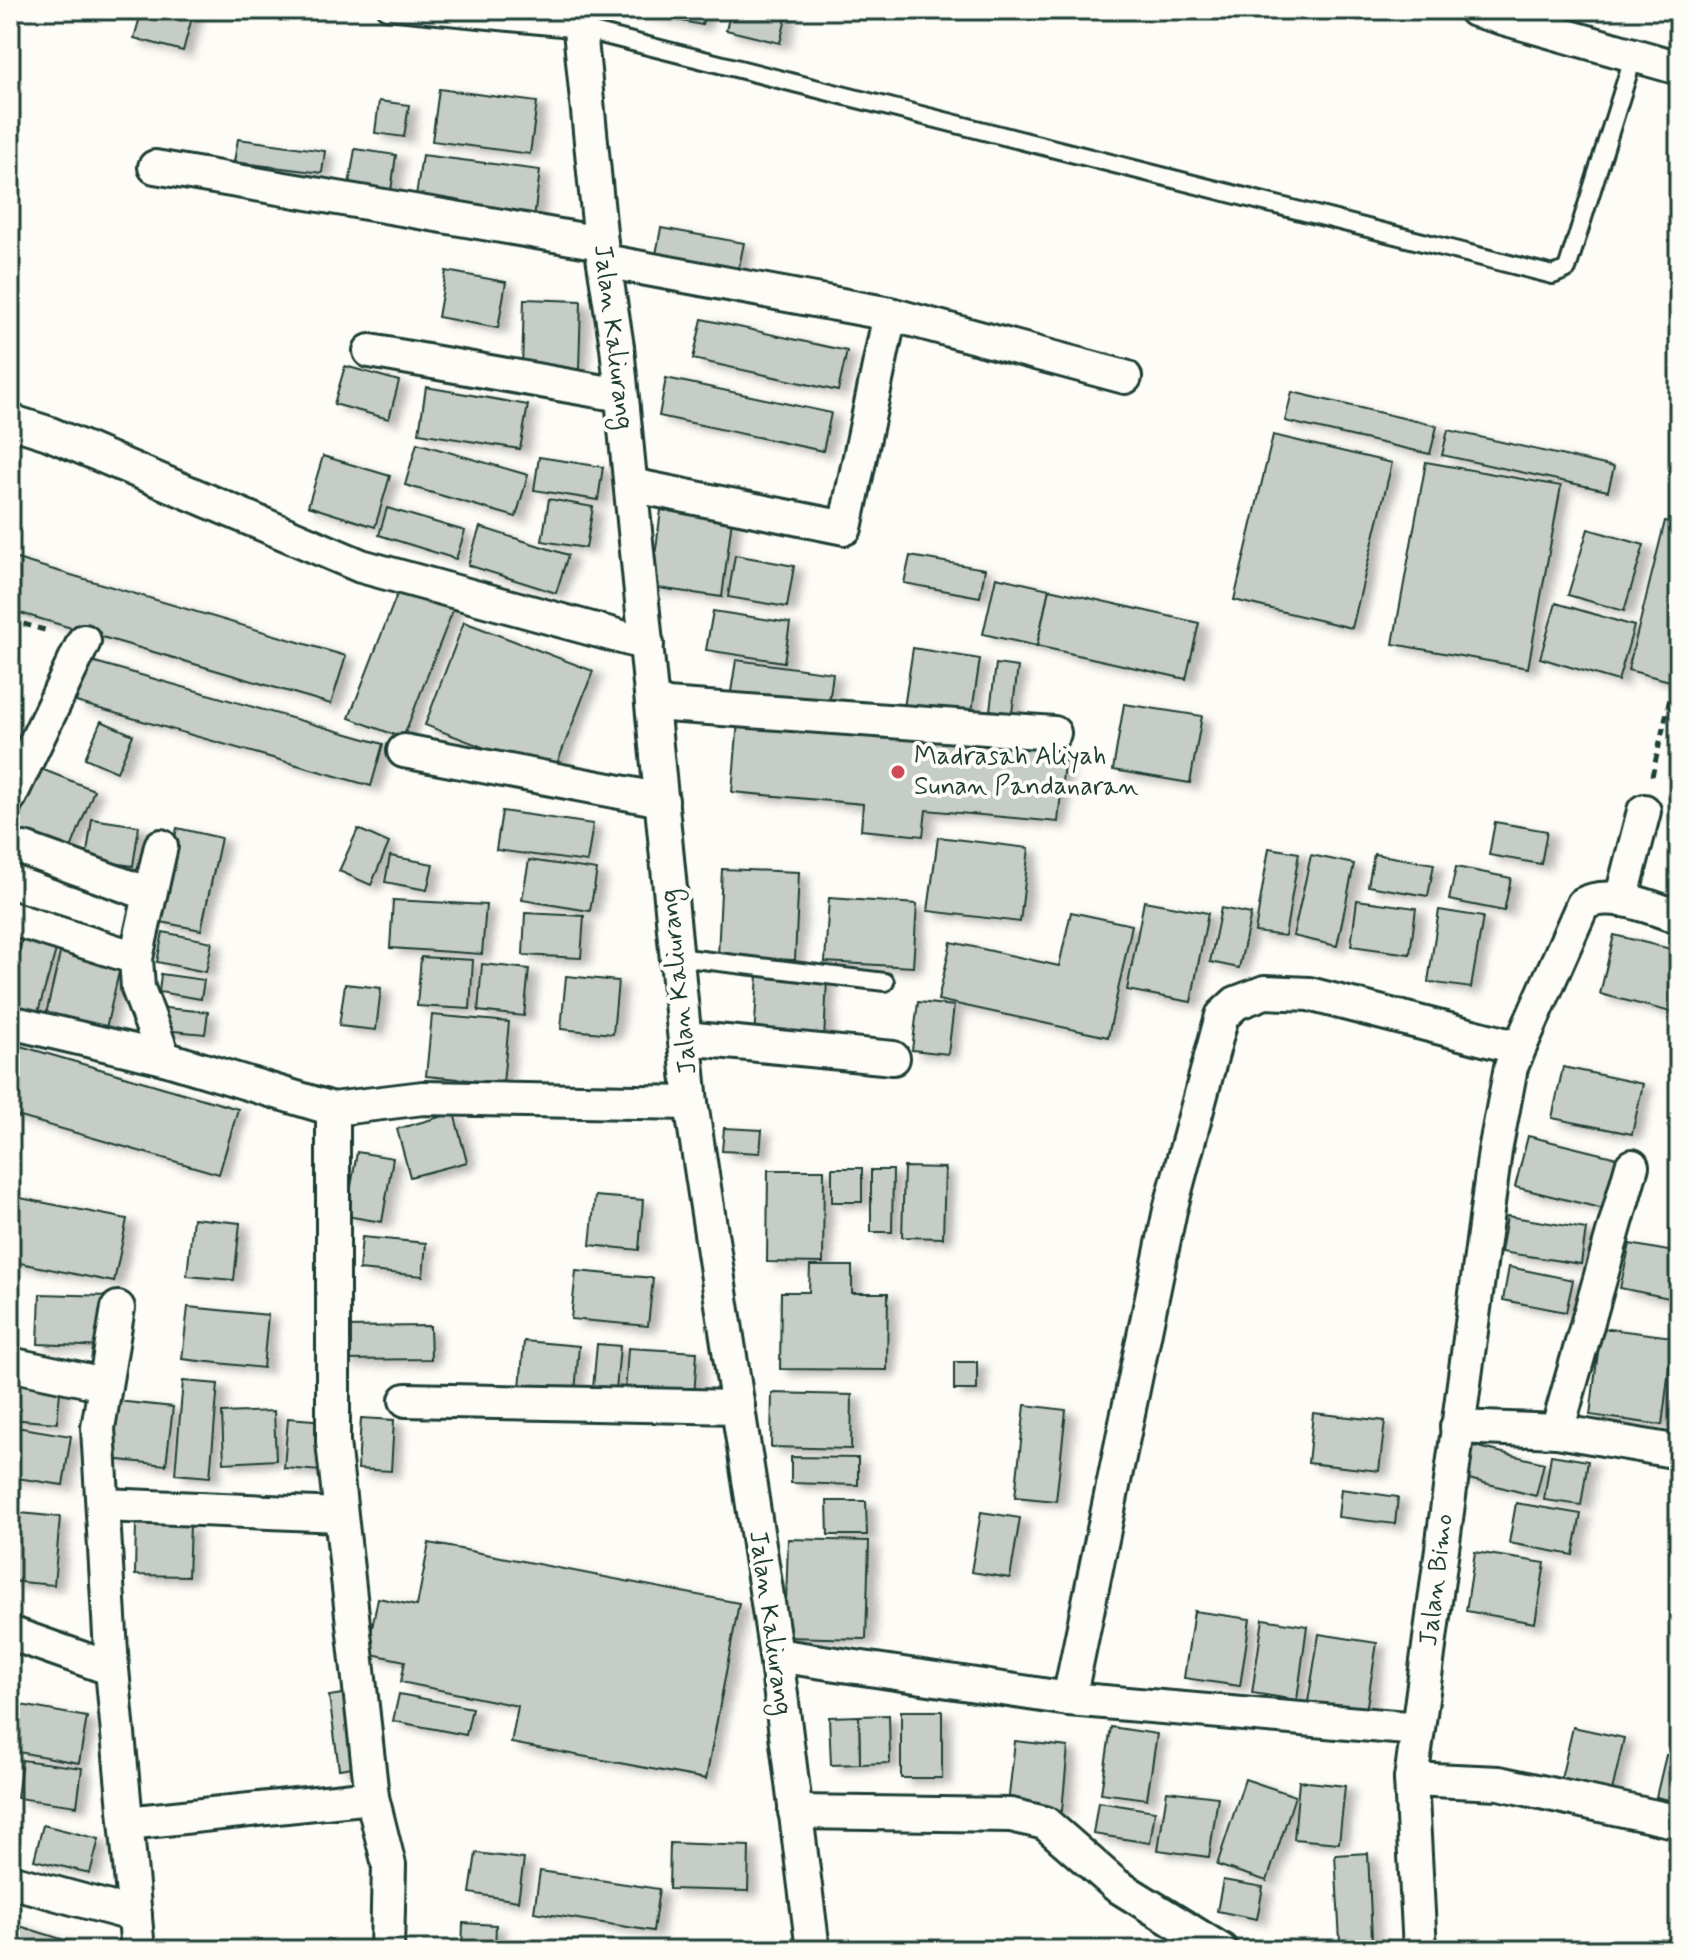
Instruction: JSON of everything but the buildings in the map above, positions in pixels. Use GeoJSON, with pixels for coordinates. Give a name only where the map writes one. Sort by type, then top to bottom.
{"type":"FeatureCollection","features":[{"type":"Feature","properties":{"kind":"street"},"geometry":{"type":"LineString","coordinates":[[1475,10],[1544,19],[1634,55],[1679,68]]}},
{"type":"Feature","properties":{"kind":"street","name":"Jalan Kaliurang"},"geometry":{"type":"LineString","coordinates":[[580,20],[603,252],[631,485],[691,1103],[776,1655],[813,1950]]}},
{"type":"Feature","properties":{"kind":"street"},"geometry":{"type":"LineString","coordinates":[[155,167],[603,252],[890,314],[1125,377]]}},
{"type":"Feature","properties":{"kind":"street"},"geometry":{"type":"LineString","coordinates":[[631,485],[845,528],[890,314]]}},
{"type":"Feature","properties":{"kind":"street"},"geometry":{"type":"LineString","coordinates":[[370,351],[621,395]]}},
{"type":"Feature","properties":{"kind":"street"},"geometry":{"type":"LineString","coordinates":[[10,421],[48,433],[361,566],[647,644]]}},
{"type":"Feature","properties":{"kind":"street"},"geometry":{"type":"LineString","coordinates":[[10,796],[84,641]]}},
{"type":"Feature","properties":{"kind":"street"},"geometry":{"type":"LineString","coordinates":[[653,704],[1054,733]]}},
{"type":"Feature","properties":{"kind":"street"},"geometry":{"type":"LineString","coordinates":[[404,751],[662,800]]}},
{"type":"Feature","properties":{"kind":"street"},"geometry":{"type":"LineString","coordinates":[[1621,900],[1644,811]]}},
{"type":"Feature","properties":{"kind":"street"},"geometry":{"type":"LineString","coordinates":[[161,846],[136,958],[138,988],[164,1058]]}},
{"type":"Feature","properties":{"kind":"street"},"geometry":{"type":"LineString","coordinates":[[24,849],[149,894]]}},
{"type":"Feature","properties":{"kind":"street","name":"Jalan Bimo"},"geometry":{"type":"LineString","coordinates":[[1420,1950],[1411,1779],[1495,1151],[1511,1067],[1583,904],[1591,900],[1621,900],[1679,917]]}},
{"type":"Feature","properties":{"kind":"street"},"geometry":{"type":"LineString","coordinates":[[10,918],[136,958]]}},
{"type":"Feature","properties":{"kind":"street"},"geometry":{"type":"LineString","coordinates":[[1069,1699],[1170,1210],[1222,1016],[1236,1003],[1265,992],[1309,994],[1519,1048]]}},
{"type":"Feature","properties":{"kind":"street"},"geometry":{"type":"LineString","coordinates":[[10,1022],[164,1058],[333,1109],[423,1098],[691,1103]]}},
{"type":"Feature","properties":{"kind":"street"},"geometry":{"type":"LineString","coordinates":[[685,1038],[893,1058]]}},
{"type":"Feature","properties":{"kind":"street"},"geometry":{"type":"LineString","coordinates":[[333,1109],[333,1442],[372,1797],[389,1865],[387,1950]]}},
{"type":"Feature","properties":{"kind":"street"},"geometry":{"type":"LineString","coordinates":[[1557,1431],[1632,1166]]}},
{"type":"Feature","properties":{"kind":"street"},"geometry":{"type":"LineString","coordinates":[[118,1308],[98,1428],[112,1669],[138,1950]]}},
{"type":"Feature","properties":{"kind":"street"},"geometry":{"type":"LineString","coordinates":[[10,1364],[104,1384]]}},
{"type":"Feature","properties":{"kind":"street"},"geometry":{"type":"LineString","coordinates":[[406,1400],[738,1407]]}},
{"type":"Feature","properties":{"kind":"street"},"geometry":{"type":"LineString","coordinates":[[1457,1427],[1557,1431],[1679,1452]]}},
{"type":"Feature","properties":{"kind":"street"},"geometry":{"type":"LineString","coordinates":[[103,1505],[340,1515]]}},
{"type":"Feature","properties":{"kind":"street"},"geometry":{"type":"LineString","coordinates":[[10,1633],[112,1669]]}},
{"type":"Feature","properties":{"kind":"street"},"geometry":{"type":"LineString","coordinates":[[776,1655],[1069,1699],[1418,1729]]}},
{"type":"Feature","properties":{"kind":"street"},"geometry":{"type":"LineString","coordinates":[[1411,1779],[1499,1783],[1679,1822]]}},
{"type":"Feature","properties":{"kind":"street"},"geometry":{"type":"LineString","coordinates":[[127,1823],[372,1797]]}},
{"type":"Feature","properties":{"kind":"street"},"geometry":{"type":"LineString","coordinates":[[795,1812],[1011,1815],[1045,1823],[1116,1885],[1221,1950]]}},
{"type":"Feature","properties":{"kind":"street"},"geometry":{"type":"LineString","coordinates":[[10,1881],[135,1915]]}},
{"type":"Feature","properties":{"kind":"lane"},"geometry":{"type":"LineString","coordinates":[[386,10],[580,20],[1553,275],[1567,269],[1634,55]]}},
{"type":"Feature","properties":{"kind":"lane"},"geometry":{"type":"LineString","coordinates":[[677,957],[885,982]]}},
{"type":"Feature","properties":{"kind":"path"},"geometry":{"type":"LineString","coordinates":[[1644,811],[1679,660]]}},
{"type":"Feature","properties":{"kind":"place","name":"Madrasah Aliyah Sunan Pandanaran"},"geometry":{"type":"Point","coordinates":[898,772]}}]}
